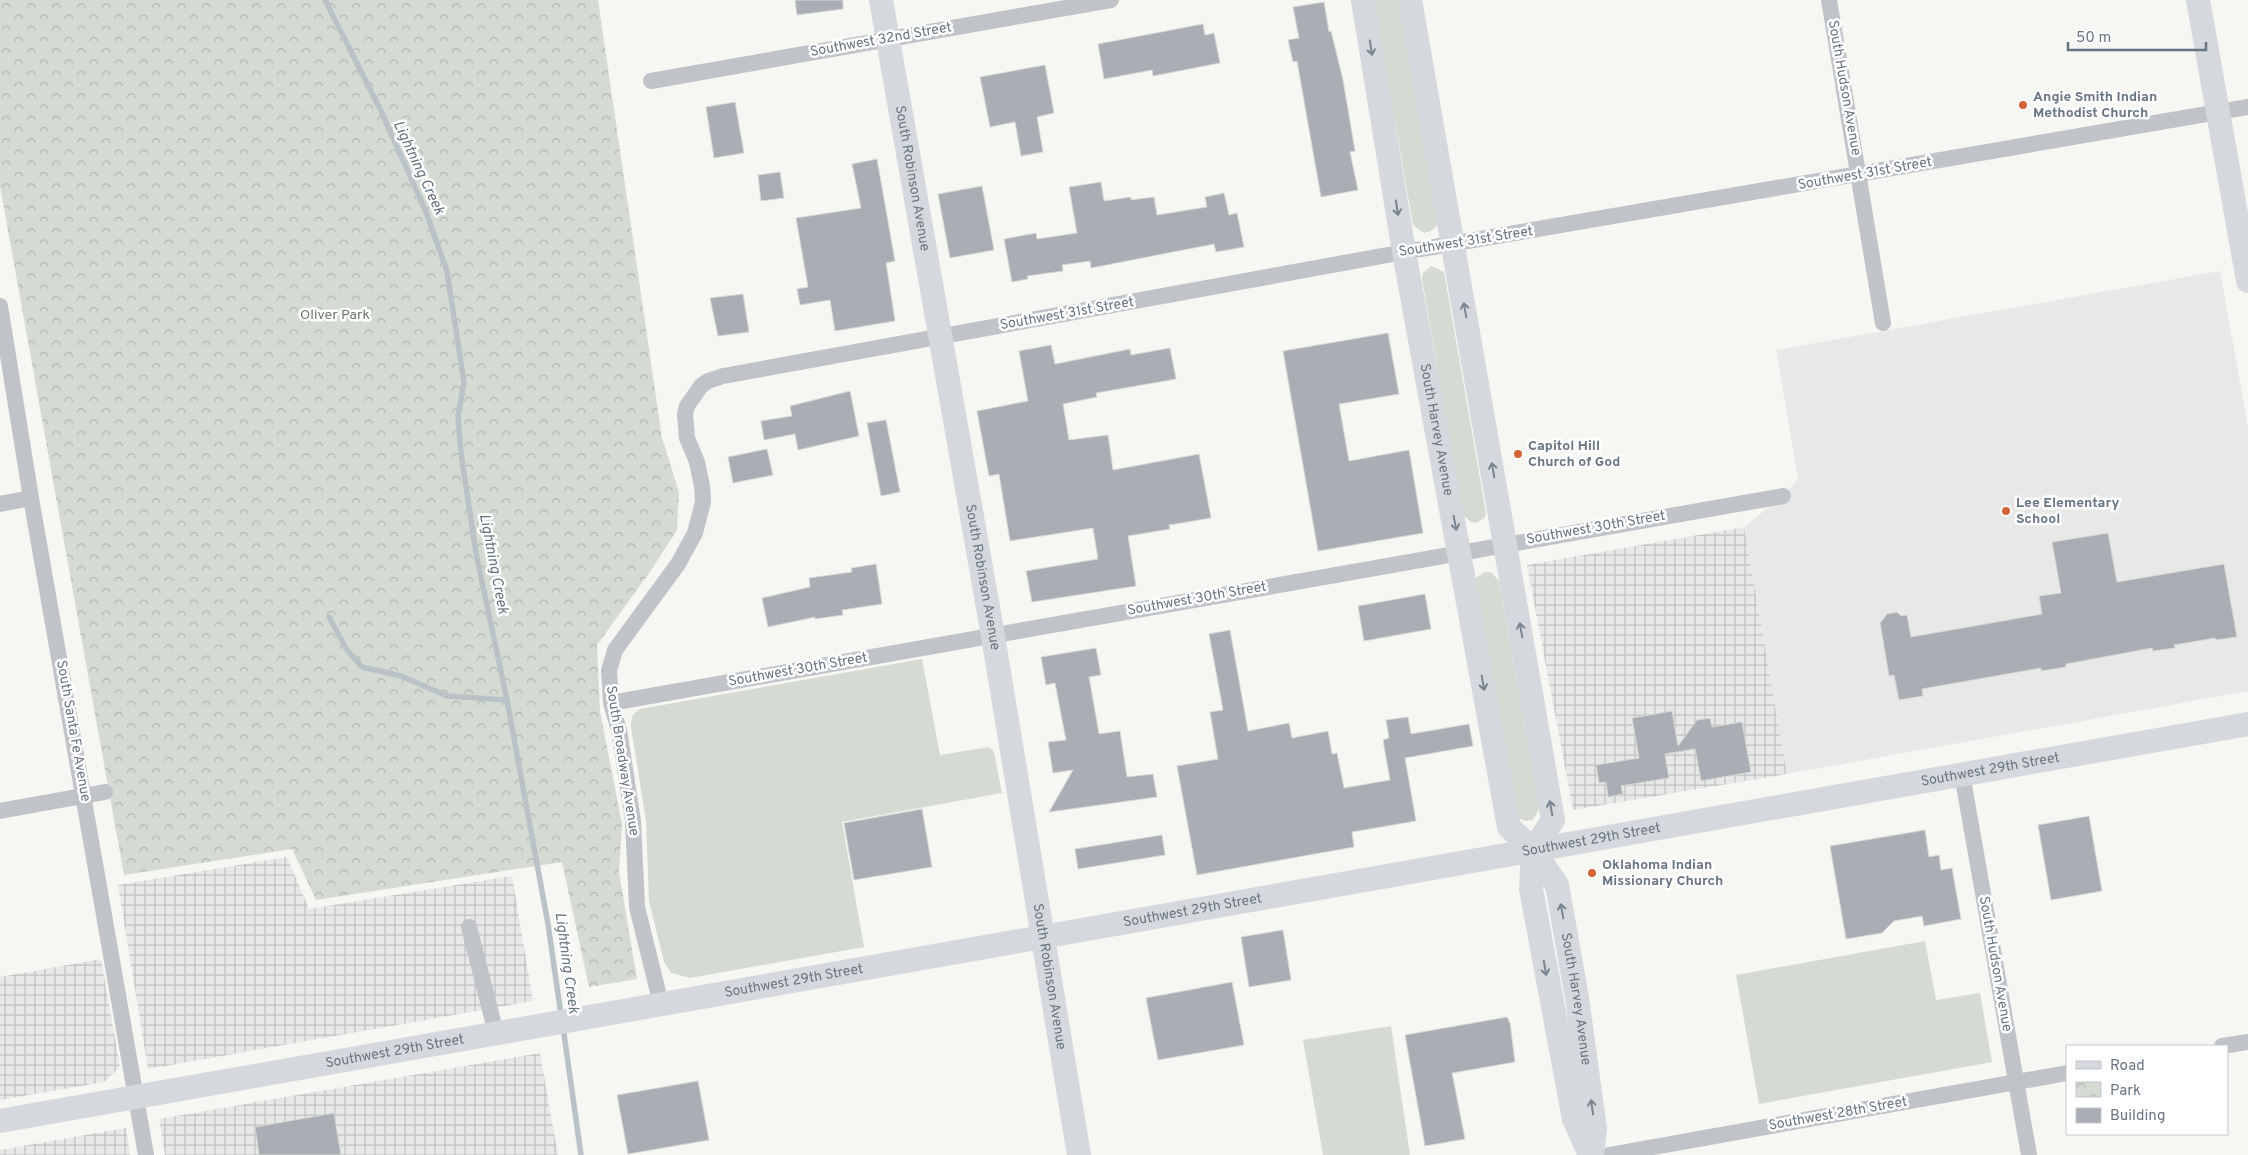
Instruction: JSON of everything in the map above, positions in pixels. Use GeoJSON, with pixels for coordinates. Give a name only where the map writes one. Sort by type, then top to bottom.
{"type":"FeatureCollection","features":[{"type":"Feature","properties":{"kind":"street","name":"South Robinson Avenue"},"geometry":{"type":"LineString","coordinates":[[882,0],[993,636],[1079,1155]]}},
{"type":"Feature","properties":{"kind":"street","name":"Southwest 32nd Street"},"geometry":{"type":"LineString","coordinates":[[651,81],[1111,0]]}},
{"type":"Feature","properties":{"kind":"street","name":"South Harvey Avenue"},"geometry":{"type":"LineString","coordinates":[[1363,0],[1404,252],[1509,828],[1533,850],[1557,885],[1577,998],[1595,1129],[1591,1155]]}},
{"type":"Feature","properties":{"kind":"street"},"geometry":{"type":"LineString","coordinates":[[1410,0],[1553,820],[1533,850]]}},
{"type":"Feature","properties":{"kind":"street","name":"South Hudson Avenue"},"geometry":{"type":"LineString","coordinates":[[1829,0],[1883,323]]}},
{"type":"Feature","properties":{"kind":"street"},"geometry":{"type":"LineString","coordinates":[[2198,0],[2248,281]]}},
{"type":"Feature","properties":{"kind":"street","name":"Southwest 31st Street"},"geometry":{"type":"LineString","coordinates":[[692,397],[708,381],[723,376],[942,338],[1404,252],[1454,245],[2248,107]]}},
{"type":"Feature","properties":{"kind":"street","name":"South Santa Fe Avenue"},"geometry":{"type":"LineString","coordinates":[[0,306],[31,498],[85,796],[146,1155]]}},
{"type":"Feature","properties":{"kind":"street","name":"South Broadway Avenue"},"geometry":{"type":"LineString","coordinates":[[661,1004],[637,907],[634,821],[618,730],[611,703],[609,671],[615,650],[678,564],[699,521],[702,486],[687,438],[684,421],[687,406],[692,397]]}},
{"type":"Feature","properties":{"kind":"street","name":"Southwest 30th Street"},"geometry":{"type":"LineString","coordinates":[[611,703],[1782,496]]}},
{"type":"Feature","properties":{"kind":"street"},"geometry":{"type":"LineString","coordinates":[[0,504],[31,498]]}},
{"type":"Feature","properties":{"kind":"street","name":"Southwest 29th Street"},"geometry":{"type":"LineString","coordinates":[[0,1121],[2248,724]]}},
{"type":"Feature","properties":{"kind":"street","name":"South Hudson Avenue"},"geometry":{"type":"LineString","coordinates":[[1962,774],[2029,1155]]}},
{"type":"Feature","properties":{"kind":"street"},"geometry":{"type":"LineString","coordinates":[[0,812],[105,792]]}},
{"type":"Feature","properties":{"kind":"street"},"geometry":{"type":"LineString","coordinates":[[469,927],[496,1033]]}},
{"type":"Feature","properties":{"kind":"street"},"geometry":{"type":"LineString","coordinates":[[2228,1045],[2248,1042]]}},
{"type":"Feature","properties":{"kind":"street","name":"Southwest 28th Street"},"geometry":{"type":"LineString","coordinates":[[1609,1155],[2066,1073]]}},
{"type":"Feature","properties":{"kind":"shaded area","name":"Lee Elementary School"},"geometry":{"type":"Polygon","coordinates":[[[2220,271],[2248,427],[2248,691],[1787,774],[1744,527],[1783,496],[1798,479],[1776,350],[2220,271]]]}},
{"type":"Feature","properties":{"kind":"shaded area"},"geometry":{"type":"Polygon","coordinates":[[[1744,527],[1787,774],[1573,810],[1527,565],[1744,527]]]}},
{"type":"Feature","properties":{"kind":"shaded area"},"geometry":{"type":"Polygon","coordinates":[[[287,857],[309,909],[512,876],[533,1001],[148,1069],[118,885],[287,857]]]}},
{"type":"Feature","properties":{"kind":"shaded area"},"geometry":{"type":"Polygon","coordinates":[[[101,959],[120,1067],[104,1082],[0,1100],[0,977],[101,959]]]}},
{"type":"Feature","properties":{"kind":"shaded area"},"geometry":{"type":"Polygon","coordinates":[[[540,1053],[558,1155],[165,1155],[159,1119],[540,1053]]]}},
{"type":"Feature","properties":{"kind":"shaded area"},"geometry":{"type":"Polygon","coordinates":[[[126,1128],[130,1155],[0,1155],[0,1150],[126,1128]]]}},
{"type":"Feature","properties":{"kind":"green space","name":"Oliver Park"},"geometry":{"type":"Polygon","coordinates":[[[0,0],[598,0],[662,438],[679,492],[677,530],[652,569],[597,645],[600,711],[622,824],[619,872],[637,979],[589,987],[562,862],[316,900],[292,849],[124,875],[0,186],[0,0]]]}},
{"type":"Feature","properties":{"kind":"green space"},"geometry":{"type":"Polygon","coordinates":[[[1374,0],[1399,0],[1438,222],[1433,229],[1424,233],[1413,225],[1374,0]]]}},
{"type":"Feature","properties":{"kind":"green space"},"geometry":{"type":"Polygon","coordinates":[[[1431,266],[1444,272],[1486,513],[1485,517],[1477,523],[1471,522],[1463,515],[1422,279],[1423,273],[1431,266]]]}},
{"type":"Feature","properties":{"kind":"green space"},"geometry":{"type":"Polygon","coordinates":[[[1485,572],[1491,572],[1499,581],[1539,809],[1533,820],[1525,821],[1519,818],[1475,584],[1476,578],[1485,572]]]}},
{"type":"Feature","properties":{"kind":"green space"},"geometry":{"type":"Polygon","coordinates":[[[922,659],[940,755],[989,747],[994,752],[1002,793],[842,822],[864,947],[690,978],[671,973],[664,962],[649,901],[646,821],[631,727],[634,715],[640,709],[922,659]]]}},
{"type":"Feature","properties":{"kind":"green space"},"geometry":{"type":"Polygon","coordinates":[[[1925,941],[1936,1000],[1980,993],[1992,1062],[1759,1104],[1736,975],[1925,941]]]}},
{"type":"Feature","properties":{"kind":"green space"},"geometry":{"type":"Polygon","coordinates":[[[1391,1026],[1410,1155],[1323,1155],[1303,1040],[1391,1026]]]}},
{"type":"Feature","properties":{"kind":"building"},"geometry":{"type":"Polygon","coordinates":[[[795,0],[843,0],[843,9],[797,15],[795,0]]]}},
{"type":"Feature","properties":{"kind":"building"},"geometry":{"type":"Polygon","coordinates":[[[1324,2],[1329,32],[1331,31],[1343,80],[1355,151],[1350,152],[1358,190],[1321,197],[1297,61],[1293,62],[1288,40],[1299,38],[1293,7],[1324,2]]]}},
{"type":"Feature","properties":{"kind":"building"},"geometry":{"type":"Polygon","coordinates":[[[1203,24],[1205,35],[1214,33],[1220,63],[1153,76],[1152,70],[1104,79],[1098,44],[1203,24]]]}},
{"type":"Feature","properties":{"kind":"building"},"geometry":{"type":"Polygon","coordinates":[[[1045,65],[1054,113],[1037,117],[1043,152],[1021,156],[1015,122],[990,127],[980,77],[1045,65]]]}},
{"type":"Feature","properties":{"kind":"building"},"geometry":{"type":"Polygon","coordinates":[[[735,102],[744,153],[714,158],[706,107],[735,102]]]}},
{"type":"Feature","properties":{"kind":"building"},"geometry":{"type":"Polygon","coordinates":[[[877,159],[895,261],[886,263],[895,321],[835,331],[830,300],[800,305],[797,289],[808,287],[796,218],[861,208],[852,164],[877,159]]]}},
{"type":"Feature","properties":{"kind":"building"},"geometry":{"type":"Polygon","coordinates":[[[780,172],[784,198],[761,201],[758,175],[780,172]]]}},
{"type":"Feature","properties":{"kind":"building"},"geometry":{"type":"Polygon","coordinates":[[[1101,182],[1104,201],[1131,197],[1131,200],[1154,197],[1157,215],[1207,207],[1205,197],[1224,193],[1229,215],[1237,213],[1244,247],[1216,252],[1214,244],[1091,268],[1090,261],[1062,265],[1063,271],[1027,276],[1028,279],[1012,282],[1004,239],[1036,233],[1037,239],[1077,233],[1069,187],[1101,182]]]}},
{"type":"Feature","properties":{"kind":"building"},"geometry":{"type":"Polygon","coordinates":[[[982,186],[994,250],[950,258],[938,194],[982,186]]]}},
{"type":"Feature","properties":{"kind":"building"},"geometry":{"type":"Polygon","coordinates":[[[743,294],[749,332],[718,336],[710,298],[743,294]]]}},
{"type":"Feature","properties":{"kind":"building"},"geometry":{"type":"Polygon","coordinates":[[[1388,333],[1399,394],[1339,404],[1349,461],[1409,450],[1423,533],[1318,551],[1283,351],[1388,333]]]}},
{"type":"Feature","properties":{"kind":"building"},"geometry":{"type":"Polygon","coordinates":[[[1051,345],[1055,364],[1130,349],[1131,355],[1170,348],[1176,379],[1096,393],[1097,397],[1063,404],[1069,440],[1108,435],[1113,470],[1199,454],[1211,518],[1169,525],[1170,529],[1128,536],[1136,586],[1032,602],[1026,571],[1098,559],[1093,528],[1010,541],[999,474],[989,476],[977,411],[1028,401],[1019,351],[1051,345]]]}},
{"type":"Feature","properties":{"kind":"building"},"geometry":{"type":"Polygon","coordinates":[[[850,391],[859,436],[798,450],[795,434],[764,440],[761,421],[792,416],[790,406],[850,391]]]}},
{"type":"Feature","properties":{"kind":"building"},"geometry":{"type":"Polygon","coordinates":[[[886,420],[900,492],[881,496],[867,423],[886,420]]]}},
{"type":"Feature","properties":{"kind":"building"},"geometry":{"type":"Polygon","coordinates":[[[767,449],[773,475],[733,483],[728,457],[767,449]]]}},
{"type":"Feature","properties":{"kind":"building"},"geometry":{"type":"Polygon","coordinates":[[[2108,533],[2117,582],[2224,564],[2237,637],[2216,640],[2215,638],[2174,645],[2175,648],[2153,651],[2152,648],[2066,664],[2066,667],[2041,671],[2041,668],[1922,689],[1923,696],[1899,700],[1894,675],[1889,676],[1880,623],[1887,614],[1897,612],[1901,616],[1907,615],[1911,637],[2042,614],[2039,596],[2061,593],[2052,542],[2108,533]]]}},
{"type":"Feature","properties":{"kind":"building"},"geometry":{"type":"Polygon","coordinates":[[[876,564],[882,604],[842,610],[843,615],[815,619],[815,617],[768,627],[762,598],[810,587],[809,578],[852,572],[851,568],[876,564]]]}},
{"type":"Feature","properties":{"kind":"building"},"geometry":{"type":"Polygon","coordinates":[[[1425,594],[1431,629],[1364,641],[1358,606],[1425,594]]]}},
{"type":"Feature","properties":{"kind":"building"},"geometry":{"type":"Polygon","coordinates":[[[1230,630],[1248,731],[1289,723],[1292,738],[1328,731],[1332,754],[1337,753],[1344,788],[1390,780],[1383,740],[1389,738],[1386,720],[1408,717],[1411,734],[1469,724],[1473,746],[1405,758],[1416,821],[1352,832],[1354,847],[1197,875],[1177,766],[1218,759],[1210,712],[1223,710],[1209,634],[1230,630]]]}},
{"type":"Feature","properties":{"kind":"building"},"geometry":{"type":"Polygon","coordinates":[[[1096,648],[1101,675],[1089,677],[1099,734],[1120,731],[1127,777],[1153,774],[1157,797],[1049,812],[1073,770],[1053,773],[1048,742],[1066,740],[1055,683],[1046,685],[1041,657],[1096,648]]]}},
{"type":"Feature","properties":{"kind":"building"},"geometry":{"type":"Polygon","coordinates":[[[1672,711],[1678,746],[1697,720],[1710,718],[1712,727],[1742,722],[1751,772],[1701,781],[1695,749],[1665,754],[1669,778],[1621,786],[1623,794],[1608,797],[1606,782],[1599,783],[1596,765],[1639,758],[1632,718],[1672,711]]]}},
{"type":"Feature","properties":{"kind":"building"},"geometry":{"type":"Polygon","coordinates":[[[922,809],[932,867],[854,880],[844,823],[922,809]]]}},
{"type":"Feature","properties":{"kind":"building"},"geometry":{"type":"Polygon","coordinates":[[[2089,816],[2102,891],[2051,900],[2038,825],[2089,816]]]}},
{"type":"Feature","properties":{"kind":"building"},"geometry":{"type":"Polygon","coordinates":[[[1925,830],[1929,857],[1939,855],[1941,870],[1952,868],[1961,919],[1924,926],[1922,916],[1894,921],[1882,933],[1846,939],[1830,846],[1925,830]]]}},
{"type":"Feature","properties":{"kind":"building"},"geometry":{"type":"Polygon","coordinates":[[[1162,835],[1165,855],[1078,869],[1075,849],[1162,835]]]}},
{"type":"Feature","properties":{"kind":"building"},"geometry":{"type":"Polygon","coordinates":[[[1283,930],[1291,980],[1249,987],[1241,937],[1283,930]]]}},
{"type":"Feature","properties":{"kind":"building"},"geometry":{"type":"Polygon","coordinates":[[[1232,982],[1244,1045],[1158,1060],[1146,998],[1232,982]]]}},
{"type":"Feature","properties":{"kind":"building"},"geometry":{"type":"Polygon","coordinates":[[[1507,1017],[1510,1023],[1515,1062],[1452,1073],[1465,1139],[1425,1146],[1405,1035],[1507,1017]]]}},
{"type":"Feature","properties":{"kind":"building"},"geometry":{"type":"Polygon","coordinates":[[[698,1081],[709,1140],[628,1154],[617,1095],[698,1081]]]}},
{"type":"Feature","properties":{"kind":"building"},"geometry":{"type":"Polygon","coordinates":[[[334,1113],[341,1155],[259,1155],[255,1127],[334,1113]]]}},
{"type":"Feature","properties":{"kind":"waterway","name":"Lightning Creek"},"geometry":{"type":"LineString","coordinates":[[325,0],[380,109],[426,212],[447,271],[464,383],[458,416],[461,453],[476,553],[507,700],[548,924],[561,1015]]}},
{"type":"Feature","properties":{"kind":"waterway"},"geometry":{"type":"LineString","coordinates":[[329,617],[347,650],[362,667],[401,676],[447,696],[507,700]]}},
{"type":"Feature","properties":{"kind":"waterway","name":"Lightning Creek"},"geometry":{"type":"LineString","coordinates":[[563,1027],[581,1155]]}},
{"type":"Feature","properties":{"kind":"place","name":"Angie Smith Indian Methodist Church"},"geometry":{"type":"Point","coordinates":[2023,105]}},
{"type":"Feature","properties":{"kind":"place","name":"Capitol Hill Church of God"},"geometry":{"type":"Point","coordinates":[1518,454]}},
{"type":"Feature","properties":{"kind":"place","name":"Lee Elementary School"},"geometry":{"type":"Point","coordinates":[2006,511]}},
{"type":"Feature","properties":{"kind":"place","name":"Oklahoma Indian Missionary Church"},"geometry":{"type":"Point","coordinates":[1592,873]}}]}
